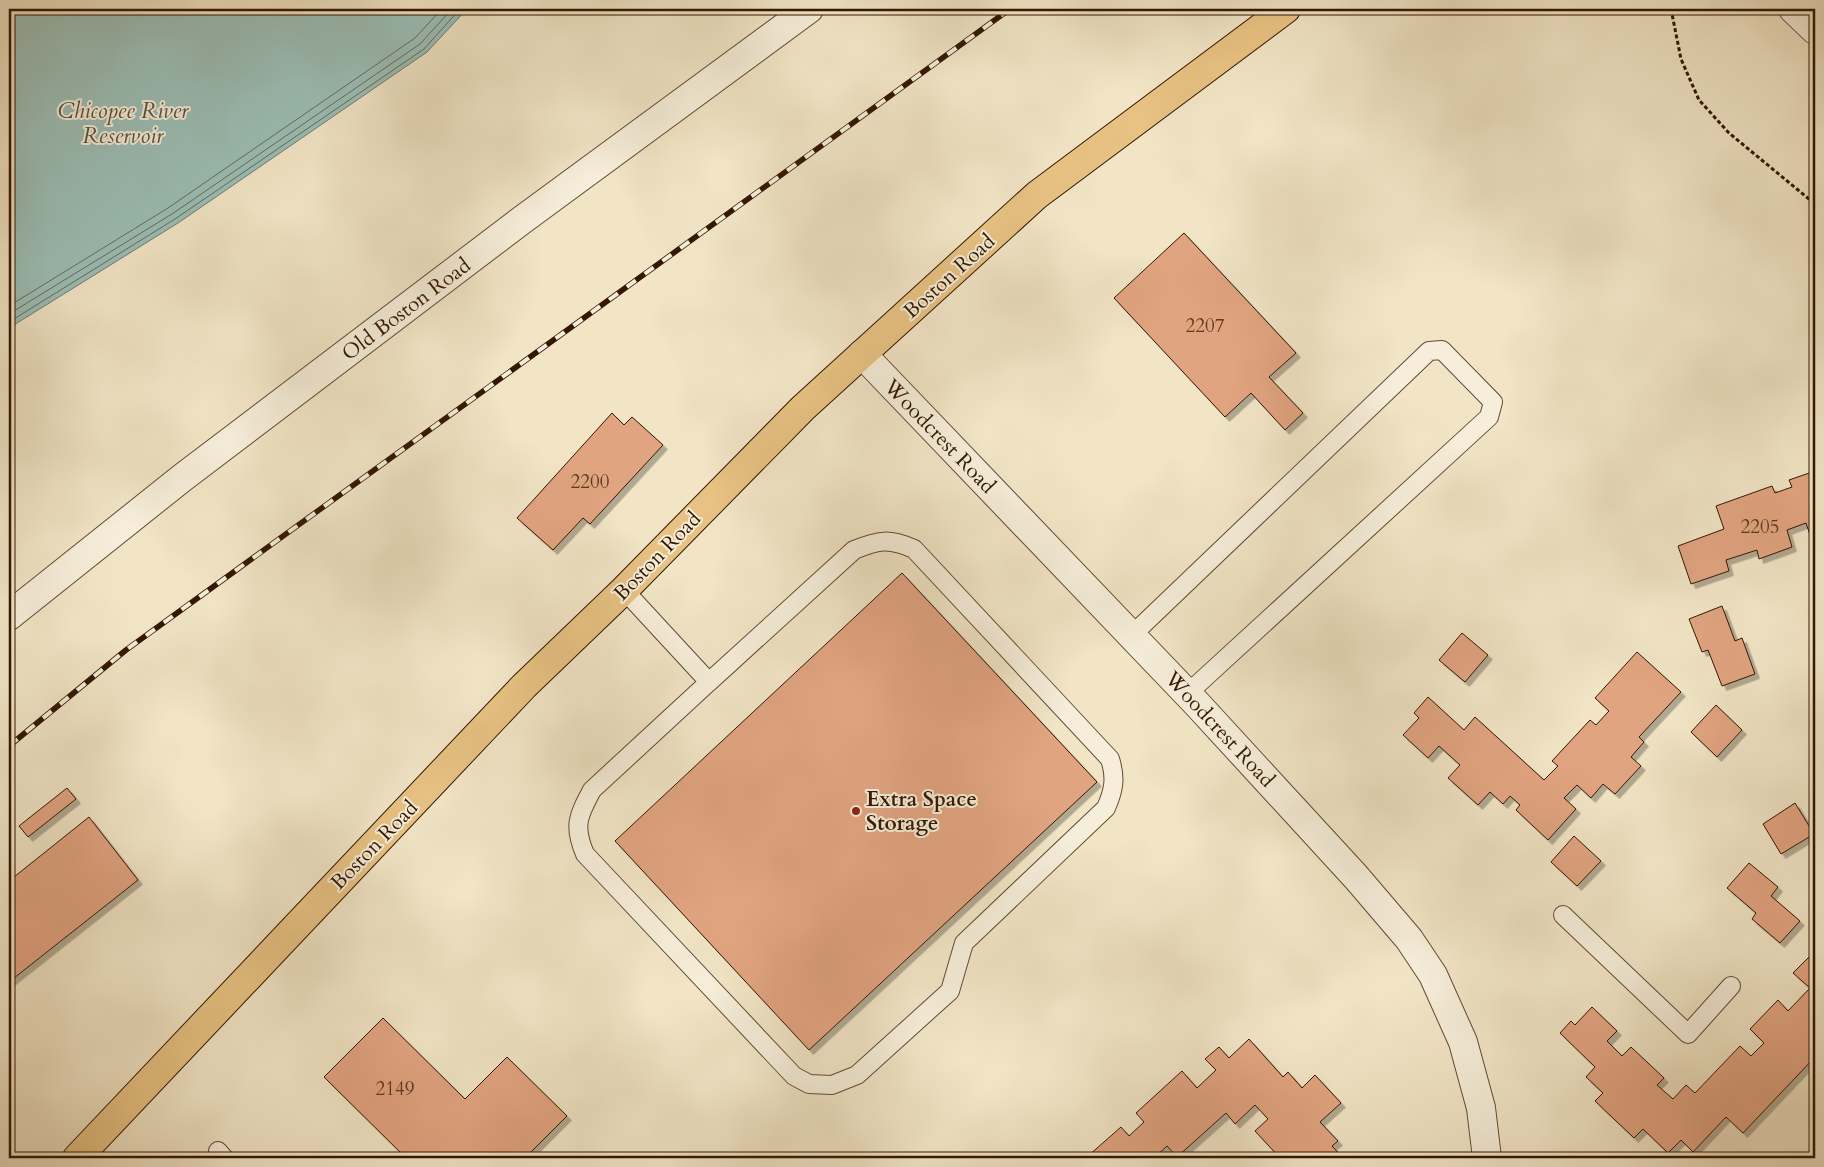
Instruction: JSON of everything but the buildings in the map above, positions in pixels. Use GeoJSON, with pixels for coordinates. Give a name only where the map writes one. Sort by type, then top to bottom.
{"type":"FeatureCollection","features":[{"type":"Feature","properties":{"kind":"main road","name":"Boston Road"},"geometry":{"type":"LineString","coordinates":[[77,1158],[524,686],[624,590],[803,408],[1037,195],[1286,9]]}},
{"type":"Feature","properties":{"kind":"street"},"geometry":{"type":"LineString","coordinates":[[1793,9],[1815,30]]}},
{"type":"Feature","properties":{"kind":"street","name":"Old Boston Road"},"geometry":{"type":"LineString","coordinates":[[9,616],[182,478],[514,226],[804,10]]}},
{"type":"Feature","properties":{"kind":"street","name":"Woodcrest Road"},"geometry":{"type":"LineString","coordinates":[[862,354],[1132,635],[1356,876],[1409,940],[1433,975],[1463,1042],[1480,1108],[1486,1158]]}},
{"type":"Feature","properties":{"kind":"lane"},"geometry":{"type":"LineString","coordinates":[[1132,635],[1429,351],[1442,350],[1493,402],[1489,417],[1187,694]]}},
{"type":"Feature","properties":{"kind":"lane"},"geometry":{"type":"LineString","coordinates":[[896,541],[914,550],[921,557],[1110,759],[1115,774],[1113,792],[1106,808],[964,944],[950,991],[857,1075],[832,1085],[809,1084],[794,1076],[585,854],[577,836],[580,812],[592,790],[709,682],[854,550],[875,542],[896,541]]}},
{"type":"Feature","properties":{"kind":"lane"},"geometry":{"type":"LineString","coordinates":[[624,590],[709,682]]}},
{"type":"Feature","properties":{"kind":"lane"},"geometry":{"type":"LineString","coordinates":[[1563,915],[1688,1034],[1731,986]]}},
{"type":"Feature","properties":{"kind":"path"},"geometry":{"type":"LineString","coordinates":[[1671,9],[1680,60],[1699,100],[1729,133],[1815,204]]}},
{"type":"Feature","properties":{"kind":"water","name":"Chicopee River Reservoir"},"geometry":{"type":"Polygon","coordinates":[[[9,9],[467,9],[427,52],[178,223],[9,328],[9,9]]]}},
{"type":"Feature","properties":{"kind":"railway"},"geometry":{"type":"LineString","coordinates":[[9,746],[126,650],[1010,9]]}},
{"type":"Feature","properties":{"kind":"place","name":"Extra Space Storage"},"geometry":{"type":"Point","coordinates":[856,811]}}]}
